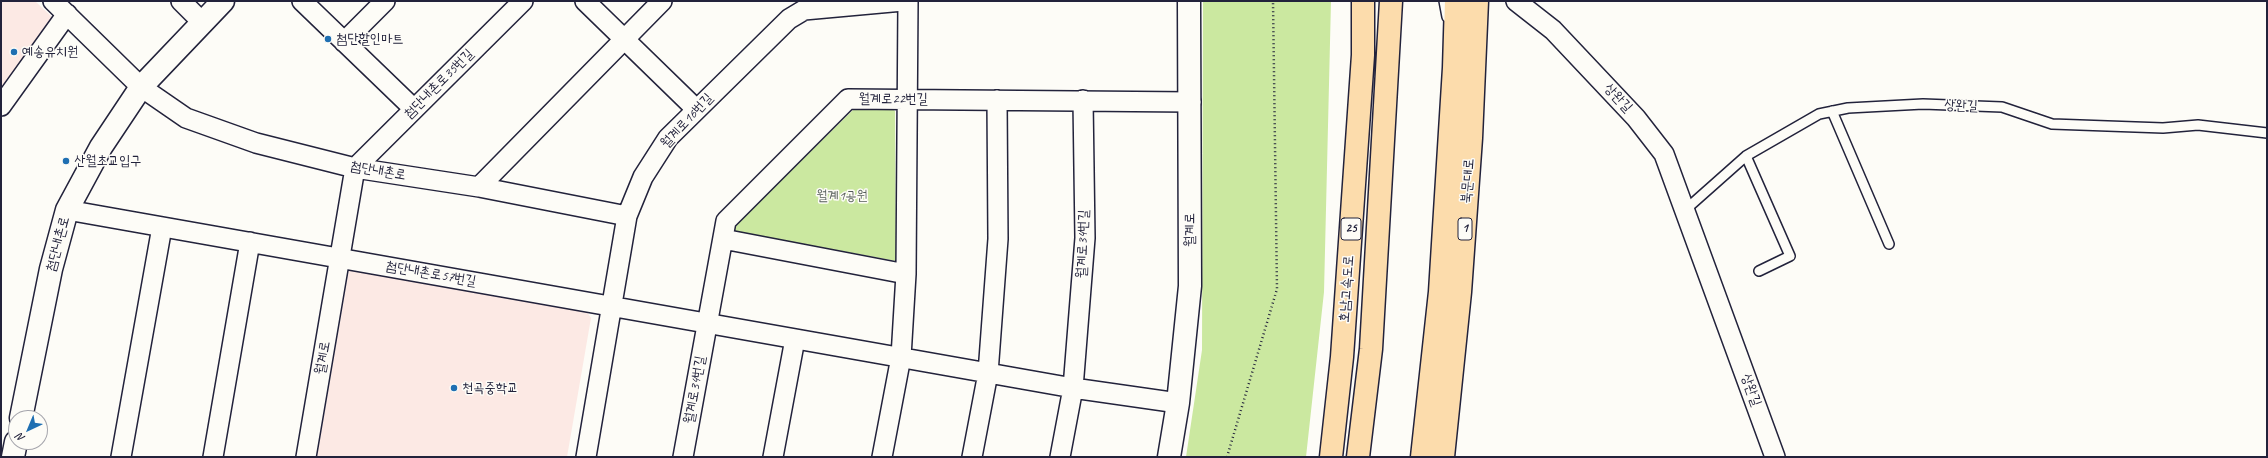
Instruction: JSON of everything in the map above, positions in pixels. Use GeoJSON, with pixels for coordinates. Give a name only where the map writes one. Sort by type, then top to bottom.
{"type":"FeatureCollection","features":[{"type":"Feature","properties":{"kind":"main road","name":"호남고속도로"},"geometry":{"type":"LineString","coordinates":[[1330,457],[1342,357],[1362,55],[1363,1]]}},
{"type":"Feature","properties":{"kind":"main road","name":"호남고속도로"},"geometry":{"type":"LineString","coordinates":[[1358,457],[1371,349],[1391,1]]}},
{"type":"Feature","properties":{"kind":"main road","name":"북문대로"},"geometry":{"type":"LineString","coordinates":[[1422,457],[1440,292],[1454,68],[1456,1]]}},
{"type":"Feature","properties":{"kind":"main road","name":"북문대로"},"geometry":{"type":"LineString","coordinates":[[1443,457],[1461,284],[1471,138],[1477,1]]}},
{"type":"Feature","properties":{"kind":"street"},"geometry":{"type":"LineString","coordinates":[[53,1],[141,87]]}},
{"type":"Feature","properties":{"kind":"street"},"geometry":{"type":"LineString","coordinates":[[181,1],[202,22]]}},
{"type":"Feature","properties":{"kind":"street","name":"첨단내촌로"},"geometry":{"type":"LineString","coordinates":[[23,410],[51,269],[67,210],[101,147],[141,87],[223,1]]}},
{"type":"Feature","properties":{"kind":"street"},"geometry":{"type":"LineString","coordinates":[[302,1],[414,109]]}},
{"type":"Feature","properties":{"kind":"street"},"geometry":{"type":"LineString","coordinates":[[344,42],[386,1]]}},
{"type":"Feature","properties":{"kind":"street","name":"첨단내촌로35번길"},"geometry":{"type":"LineString","coordinates":[[355,168],[523,1]]}},
{"type":"Feature","properties":{"kind":"street"},"geometry":{"type":"LineString","coordinates":[[585,1],[696,109]]}},
{"type":"Feature","properties":{"kind":"street"},"geometry":{"type":"LineString","coordinates":[[479,187],[662,1]]}},
{"type":"Feature","properties":{"kind":"street","name":"월계로16번길"},"geometry":{"type":"LineString","coordinates":[[586,457],[627,216],[647,170],[668,138],[803,6],[903,1]]}},
{"type":"Feature","properties":{"kind":"street"},"geometry":{"type":"LineString","coordinates":[[882,457],[901,358],[906,274],[906,99],[908,1]]}},
{"type":"Feature","properties":{"kind":"street","name":"월계로"},"geometry":{"type":"LineString","coordinates":[[1169,457],[1178,403],[1190,286],[1191,102],[1189,1]]}},
{"type":"Feature","properties":{"kind":"street","name":"상완길"},"geometry":{"type":"LineString","coordinates":[[1520,2],[1553,30],[1636,118],[1664,154],[1677,185],[1684,211],[1775,457]]}},
{"type":"Feature","properties":{"kind":"street"},"geometry":{"type":"LineString","coordinates":[[1,104],[67,14]]}},
{"type":"Feature","properties":{"kind":"street","name":"첨단내촌로"},"geometry":{"type":"LineString","coordinates":[[141,87],[186,118],[256,143],[355,168],[479,187],[627,216]]}},
{"type":"Feature","properties":{"kind":"street","name":"월계로22번길"},"geometry":{"type":"LineString","coordinates":[[708,323],[726,221],[848,99],[1191,102]]}},
{"type":"Feature","properties":{"kind":"street"},"geometry":{"type":"LineString","coordinates":[[972,457],[988,373],[998,239],[997,100]]}},
{"type":"Feature","properties":{"kind":"street","name":"월계로34번길"},"geometry":{"type":"LineString","coordinates":[[1060,457],[1073,388],[1085,238],[1083,100]]}},
{"type":"Feature","properties":{"kind":"street","name":"월계로"},"geometry":{"type":"LineString","coordinates":[[306,457],[355,168]]}},
{"type":"Feature","properties":{"kind":"street","name":"첨단내촌로57번길"},"geometry":{"type":"LineString","coordinates":[[67,210],[612,306]]}},
{"type":"Feature","properties":{"kind":"street"},"geometry":{"type":"LineString","coordinates":[[120,457],[162,227]]}},
{"type":"Feature","properties":{"kind":"street"},"geometry":{"type":"LineString","coordinates":[[723,239],[906,274]]}},
{"type":"Feature","properties":{"kind":"street"},"geometry":{"type":"LineString","coordinates":[[213,457],[250,242]]}},
{"type":"Feature","properties":{"kind":"street"},"geometry":{"type":"LineString","coordinates":[[612,306],[1073,388],[1178,403]]}},
{"type":"Feature","properties":{"kind":"street","name":"월계로34번길"},"geometry":{"type":"LineString","coordinates":[[683,457],[708,323]]}},
{"type":"Feature","properties":{"kind":"street"},"geometry":{"type":"LineString","coordinates":[[773,457],[795,339]]}},
{"type":"Feature","properties":{"kind":"lane"},"geometry":{"type":"LineString","coordinates":[[1444,1],[1454,68]]}},
{"type":"Feature","properties":{"kind":"lane","name":"상완길"},"geometry":{"type":"LineString","coordinates":[[1684,211],[1746,156],[1819,114],[1848,108],[1923,104],[2002,108],[2052,124],[2163,128],[2198,125],[2267,134]]}},
{"type":"Feature","properties":{"kind":"lane"},"geometry":{"type":"LineString","coordinates":[[1832,111],[1889,244]]}},
{"type":"Feature","properties":{"kind":"lane"},"geometry":{"type":"LineString","coordinates":[[1746,156],[1790,256],[1759,271]]}},
{"type":"Feature","properties":{"kind":"path"},"geometry":{"type":"LineString","coordinates":[[1227,457],[1277,289],[1273,1]]}},
{"type":"Feature","properties":{"kind":"shaded area","name":"예송유치원"},"geometry":{"type":"Polygon","coordinates":[[[1,1],[35,1],[52,17],[1,88],[1,1]]]}},
{"type":"Feature","properties":{"kind":"shaded area","name":"천곡중학교"},"geometry":{"type":"Polygon","coordinates":[[[349,270],[587,312],[591,318],[567,457],[317,457],[349,270]]]}},
{"type":"Feature","properties":{"kind":"green space"},"geometry":{"type":"Polygon","coordinates":[[[1203,1],[1331,1],[1324,292],[1306,457],[1186,457],[1202,350],[1203,1]]]}},
{"type":"Feature","properties":{"kind":"green space","name":"월계1공원"},"geometry":{"type":"Polygon","coordinates":[[[855,108],[891,108],[895,111],[896,261],[733,231],[735,225],[855,108]]]}},
{"type":"Feature","properties":{"kind":"place","name":"첨단할인마트"},"geometry":{"type":"Point","coordinates":[328,39]}},
{"type":"Feature","properties":{"kind":"place","name":"예송유치원"},"geometry":{"type":"Point","coordinates":[14,52]}},
{"type":"Feature","properties":{"kind":"place","name":"산월초교입구"},"geometry":{"type":"Point","coordinates":[66,161]}},
{"type":"Feature","properties":{"kind":"place","name":"천곡중학교"},"geometry":{"type":"Point","coordinates":[454,388]}}]}
